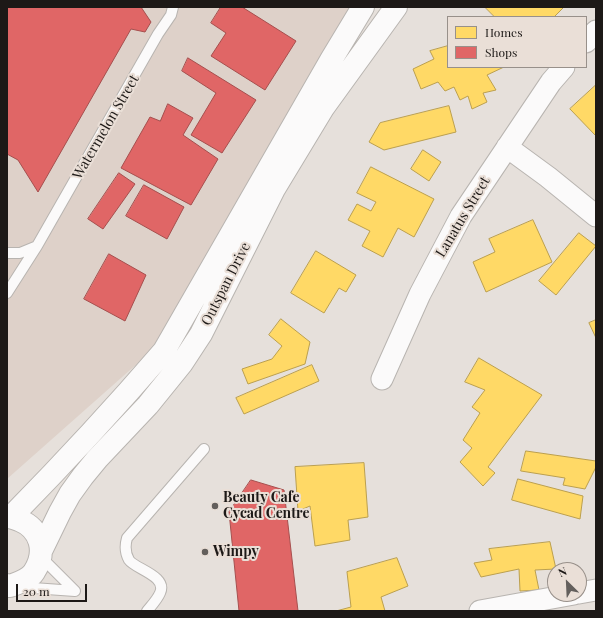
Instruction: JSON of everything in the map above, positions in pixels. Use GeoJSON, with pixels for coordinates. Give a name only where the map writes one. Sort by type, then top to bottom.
{"type":"FeatureCollection","features":[{"type":"Feature","properties":{"kind":"street","name":"Outspan Drive"},"geometry":{"type":"LineString","coordinates":[[9,517],[76,451],[164,351],[363,7]]}},
{"type":"Feature","properties":{"kind":"street","name":"Outspan Drive"},"geometry":{"type":"LineString","coordinates":[[8,586],[26,580],[34,573],[41,553],[70,494],[97,459],[148,405],[182,363],[201,334],[274,190],[323,108],[396,7]]}},
{"type":"Feature","properties":{"kind":"street"},"geometry":{"type":"LineString","coordinates":[[587,41],[596,31]]}},
{"type":"Feature","properties":{"kind":"street","name":"Lanatus Street"},"geometry":{"type":"LineString","coordinates":[[382,379],[420,294],[461,216],[551,82],[563,68]]}},
{"type":"Feature","properties":{"kind":"street"},"geometry":{"type":"LineString","coordinates":[[507,147],[548,177],[596,216]]}},
{"type":"Feature","properties":{"kind":"street"},"geometry":{"type":"LineString","coordinates":[[9,517],[28,524],[37,535],[41,553]]}},
{"type":"Feature","properties":{"kind":"street"},"geometry":{"type":"LineString","coordinates":[[480,611],[547,599]]}},
{"type":"Feature","properties":{"kind":"lane","name":"Watermelon Street"},"geometry":{"type":"LineString","coordinates":[[7,293],[37,246],[158,34],[171,15],[173,7]]}},
{"type":"Feature","properties":{"kind":"lane"},"geometry":{"type":"LineString","coordinates":[[7,253],[20,253],[37,246]]}},
{"type":"Feature","properties":{"kind":"lane"},"geometry":{"type":"LineString","coordinates":[[147,611],[160,594],[161,587],[151,574],[129,560],[126,554],[126,538],[204,449]]}},
{"type":"Feature","properties":{"kind":"lane"},"geometry":{"type":"LineString","coordinates":[[8,586],[75,591],[41,553]]}},
{"type":"Feature","properties":{"kind":"shaded area"},"geometry":{"type":"Polygon","coordinates":[[[7,7],[359,7],[156,347],[7,479],[7,7]]]}},
{"type":"Feature","properties":{"kind":"building: Homes"},"geometry":{"type":"Polygon","coordinates":[[[485,7],[564,7],[555,16],[494,16],[485,7]]]}},
{"type":"Feature","properties":{"kind":"building: Homes"},"geometry":{"type":"Polygon","coordinates":[[[447,46],[447,68],[502,68],[487,75],[496,90],[483,93],[487,102],[472,109],[468,96],[460,100],[454,87],[445,91],[438,82],[421,89],[413,69],[434,59],[430,51],[447,46]]]}},
{"type":"Feature","properties":{"kind":"building: Homes"},"geometry":{"type":"Polygon","coordinates":[[[596,85],[596,136],[570,109],[596,85]]]}},
{"type":"Feature","properties":{"kind":"building: Homes"},"geometry":{"type":"Polygon","coordinates":[[[449,106],[456,132],[384,150],[369,142],[380,123],[449,106]]]}},
{"type":"Feature","properties":{"kind":"building: Homes"},"geometry":{"type":"Polygon","coordinates":[[[423,150],[441,162],[429,181],[411,169],[423,150]]]}},
{"type":"Feature","properties":{"kind":"building: Homes"},"geometry":{"type":"Polygon","coordinates":[[[371,167],[434,199],[414,237],[398,228],[383,257],[362,246],[370,231],[348,220],[357,204],[371,211],[376,202],[357,193],[371,167]]]}},
{"type":"Feature","properties":{"kind":"building: Homes"},"geometry":{"type":"Polygon","coordinates":[[[533,220],[552,262],[486,292],[473,262],[495,252],[489,239],[533,220]]]}},
{"type":"Feature","properties":{"kind":"building: Homes"},"geometry":{"type":"Polygon","coordinates":[[[579,233],[596,246],[556,295],[539,281],[579,233]]]}},
{"type":"Feature","properties":{"kind":"building: Homes"},"geometry":{"type":"Polygon","coordinates":[[[316,251],[356,275],[346,292],[339,288],[324,313],[291,293],[316,251]]]}},
{"type":"Feature","properties":{"kind":"building: Homes"},"geometry":{"type":"Polygon","coordinates":[[[281,319],[310,342],[305,364],[248,384],[242,369],[272,359],[282,346],[269,335],[281,319]]]}},
{"type":"Feature","properties":{"kind":"building: Homes"},"geometry":{"type":"Polygon","coordinates":[[[596,320],[596,338],[589,323],[596,320]]]}},
{"type":"Feature","properties":{"kind":"building: Homes"},"geometry":{"type":"Polygon","coordinates":[[[479,358],[542,395],[488,467],[495,473],[483,486],[460,462],[472,448],[463,440],[480,413],[472,407],[485,390],[465,382],[479,358]]]}},
{"type":"Feature","properties":{"kind":"building: Homes"},"geometry":{"type":"Polygon","coordinates":[[[312,365],[319,381],[244,414],[236,398],[312,365]]]}},
{"type":"Feature","properties":{"kind":"building: Homes"},"geometry":{"type":"Polygon","coordinates":[[[526,451],[596,461],[596,467],[585,489],[563,485],[565,478],[521,471],[526,451]]]}},
{"type":"Feature","properties":{"kind":"building: Homes"},"geometry":{"type":"Polygon","coordinates":[[[364,463],[368,517],[348,520],[350,540],[315,546],[310,506],[298,511],[295,467],[364,463]]]}},
{"type":"Feature","properties":{"kind":"building: Homes"},"geometry":{"type":"Polygon","coordinates":[[[518,479],[583,496],[580,519],[512,500],[518,479]]]}},
{"type":"Feature","properties":{"kind":"building: Homes"},"geometry":{"type":"Polygon","coordinates":[[[550,542],[554,562],[547,562],[547,569],[535,570],[539,590],[520,591],[519,569],[481,577],[474,563],[492,560],[489,549],[550,542]]]}},
{"type":"Feature","properties":{"kind":"building: Homes"},"geometry":{"type":"Polygon","coordinates":[[[397,558],[408,586],[381,597],[385,611],[336,611],[351,607],[347,572],[397,558]]]}},
{"type":"Feature","properties":{"kind":"building: Shops"},"geometry":{"type":"Polygon","coordinates":[[[7,7],[141,7],[151,22],[145,32],[131,29],[38,192],[18,160],[7,154],[7,7]]]}},
{"type":"Feature","properties":{"kind":"building: Shops"},"geometry":{"type":"Polygon","coordinates":[[[221,7],[242,7],[296,41],[265,90],[211,56],[226,33],[211,23],[221,7]]]}},
{"type":"Feature","properties":{"kind":"building: Shops"},"geometry":{"type":"Polygon","coordinates":[[[188,58],[256,100],[222,153],[191,135],[216,93],[182,71],[188,58]]]}},
{"type":"Feature","properties":{"kind":"building: Shops"},"geometry":{"type":"Polygon","coordinates":[[[168,104],[193,118],[183,135],[218,159],[191,205],[121,168],[150,117],[160,121],[168,104]]]}},
{"type":"Feature","properties":{"kind":"building: Shops"},"geometry":{"type":"Polygon","coordinates":[[[119,173],[135,184],[103,229],[88,219],[119,173]]]}},
{"type":"Feature","properties":{"kind":"building: Shops"},"geometry":{"type":"Polygon","coordinates":[[[144,185],[184,207],[167,239],[126,216],[144,185]]]}},
{"type":"Feature","properties":{"kind":"building: Shops"},"geometry":{"type":"Polygon","coordinates":[[[109,254],[146,275],[125,321],[84,299],[109,254]]]}},
{"type":"Feature","properties":{"kind":"building: Shops"},"geometry":{"type":"Polygon","coordinates":[[[251,480],[284,490],[298,611],[239,611],[229,512],[251,480]]]}},
{"type":"Feature","properties":{"kind":"place","name":"Beauty Cafe Cycad Centre"},"geometry":{"type":"Point","coordinates":[215,506]}},
{"type":"Feature","properties":{"kind":"place","name":"Wimpy"},"geometry":{"type":"Point","coordinates":[205,552]}}]}
